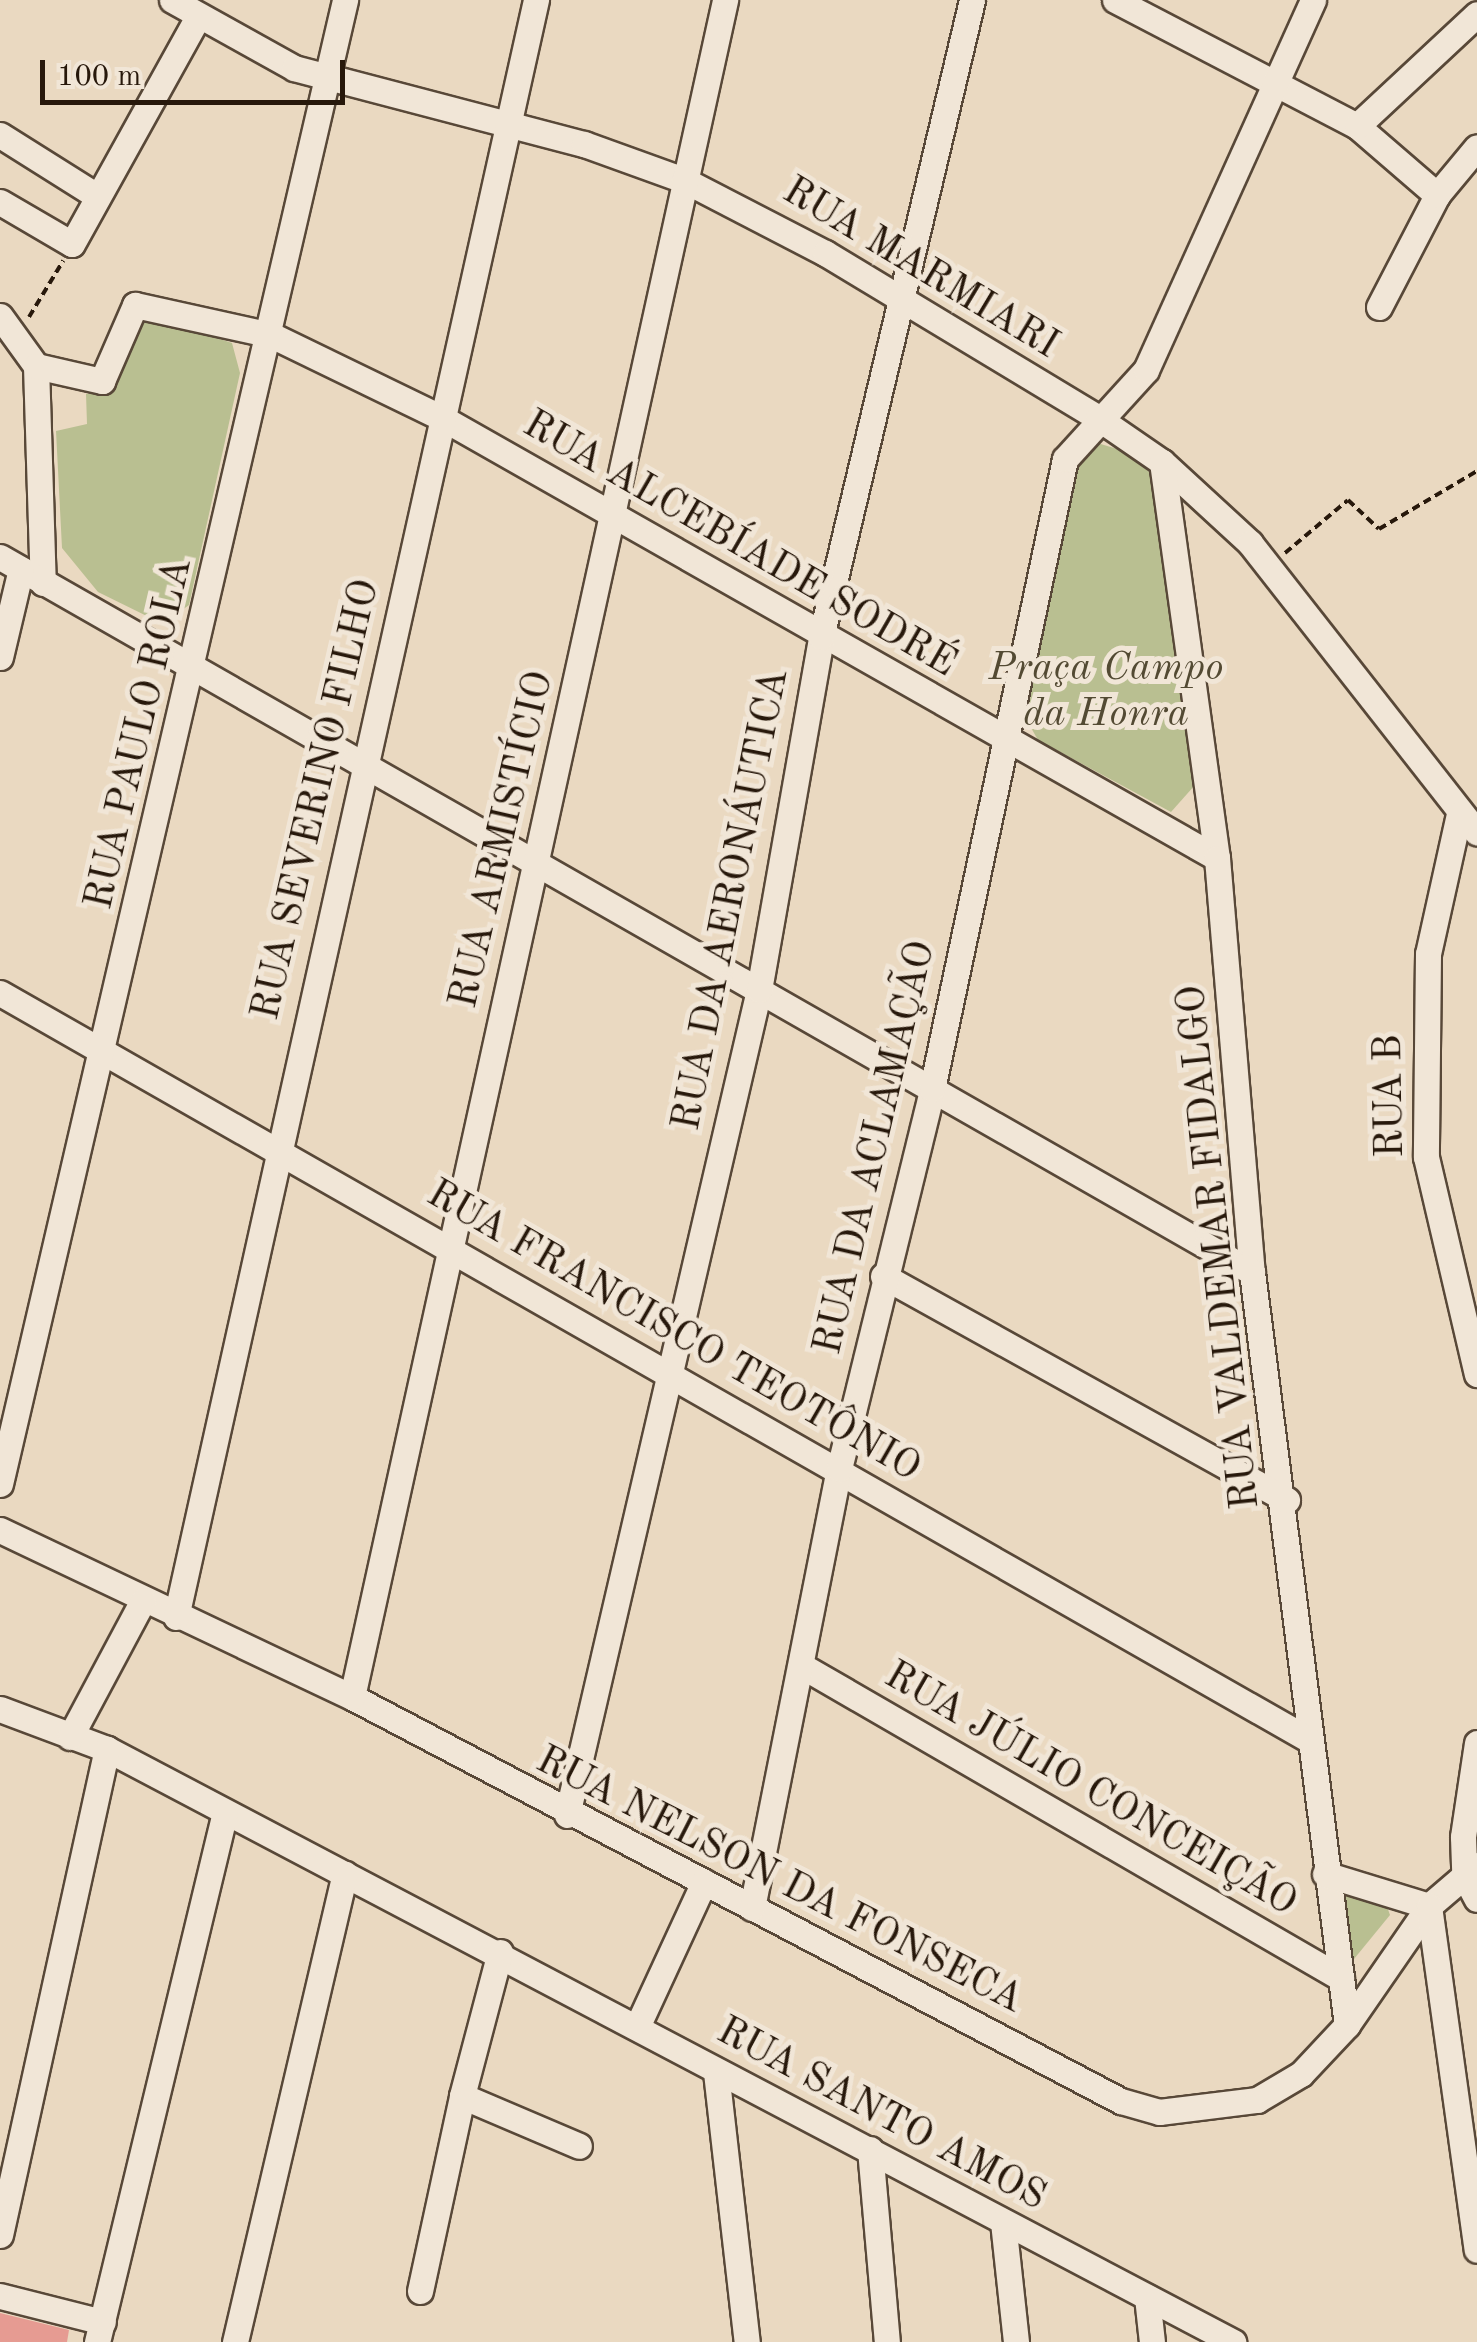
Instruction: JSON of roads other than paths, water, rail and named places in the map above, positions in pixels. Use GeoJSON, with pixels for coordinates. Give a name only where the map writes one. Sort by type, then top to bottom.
{"type":"FeatureCollection","features":[{"type":"Feature","properties":{"kind":"street","name":"RUA MARMIARI"},"geometry":{"type":"LineString","coordinates":[[172,0],[198,17],[328,80],[509,123],[684,180],[903,300],[1098,418],[1162,462],[1270,566],[1468,824]]}},
{"type":"Feature","properties":{"kind":"street","name":"RUA PAULO ROLA"},"geometry":{"type":"LineString","coordinates":[[0,1484],[105,1054],[344,0]]}},
{"type":"Feature","properties":{"kind":"street","name":"RUA SEVERINO FILHO"},"geometry":{"type":"LineString","coordinates":[[176,1617],[275,1149],[444,419],[536,0]]}},
{"type":"Feature","properties":{"kind":"street","name":"RUA ARMISTÍCIO"},"geometry":{"type":"LineString","coordinates":[[352,1697],[536,858],[616,520],[684,180],[725,0]]}},
{"type":"Feature","properties":{"kind":"street","name":"RUA DA AERONÁUTICA"},"geometry":{"type":"LineString","coordinates":[[567,1815],[759,990],[821,638],[972,0]]}},
{"type":"Feature","properties":{"kind":"street"},"geometry":{"type":"LineString","coordinates":[[1115,0],[1156,10],[1357,126],[1438,195]]}},
{"type":"Feature","properties":{"kind":"street","name":"RUA DA ACLAMAÇÃO"},"geometry":{"type":"LineString","coordinates":[[752,1908],[839,1469],[883,1276],[932,1088],[1065,459],[1098,418],[1146,370],[1313,0]]}},
{"type":"Feature","properties":{"kind":"street"},"geometry":{"type":"LineString","coordinates":[[1357,126],[1477,14]]}},
{"type":"Feature","properties":{"kind":"street"},"geometry":{"type":"LineString","coordinates":[[0,202],[72,244],[198,17]]}},
{"type":"Feature","properties":{"kind":"street"},"geometry":{"type":"LineString","coordinates":[[0,135],[97,196]]}},
{"type":"Feature","properties":{"kind":"street"},"geometry":{"type":"LineString","coordinates":[[1378,307],[1438,195],[1477,147]]}},
{"type":"Feature","properties":{"kind":"street","name":"RUA ALCEBÍADE SODRÉ"},"geometry":{"type":"LineString","coordinates":[[36,366],[102,381],[135,304],[271,335],[444,419],[821,638],[1217,858]]}},
{"type":"Feature","properties":{"kind":"street"},"geometry":{"type":"LineString","coordinates":[[0,657],[22,570],[36,366],[8,324]]}},
{"type":"Feature","properties":{"kind":"street","name":"RUA VALDEMAR FIDALGO"},"geometry":{"type":"LineString","coordinates":[[1162,462],[1217,858],[1252,1272],[1287,1500],[1308,1738],[1348,2025]]}},
{"type":"Feature","properties":{"kind":"street"},"geometry":{"type":"LineString","coordinates":[[22,570],[194,670],[536,858],[1252,1272]]}},
{"type":"Feature","properties":{"kind":"street","name":"RUA B"},"geometry":{"type":"LineString","coordinates":[[1468,824],[1428,954],[1426,1158],[1477,1374]]}},
{"type":"Feature","properties":{"kind":"street","name":"RUA FRANCISCO TEOTÔNIO"},"geometry":{"type":"LineString","coordinates":[[0,993],[1308,1738]]}},
{"type":"Feature","properties":{"kind":"street"},"geometry":{"type":"LineString","coordinates":[[883,1276],[1287,1500]]}},
{"type":"Feature","properties":{"kind":"street","name":"RUA NELSON DA FONSECA"},"geometry":{"type":"LineString","coordinates":[[0,1530],[176,1617],[352,1697],[567,1815],[704,1882],[1121,2101],[1159,2112],[1257,2100],[1301,2074],[1348,2025],[1429,1906],[1470,1870]]}},
{"type":"Feature","properties":{"kind":"street"},"geometry":{"type":"LineString","coordinates":[[70,1737],[143,1600]]}},
{"type":"Feature","properties":{"kind":"street","name":"RUA JÚLIO CONCEIÇÃO"},"geometry":{"type":"LineString","coordinates":[[802,1666],[1341,1978]]}},
{"type":"Feature","properties":{"kind":"street","name":"RUA SANTO AMOS"},"geometry":{"type":"LineString","coordinates":[[0,1709],[107,1749],[500,1952],[716,2072],[870,2149],[1233,2342]]}},
{"type":"Feature","properties":{"kind":"street"},"geometry":{"type":"LineString","coordinates":[[1477,1742],[1470,1870],[1477,1899]]}},
{"type":"Feature","properties":{"kind":"street"},"geometry":{"type":"LineString","coordinates":[[0,2235],[107,1749]]}},
{"type":"Feature","properties":{"kind":"street"},"geometry":{"type":"LineString","coordinates":[[0,2296],[100,2332],[225,1812]]}},
{"type":"Feature","properties":{"kind":"street"},"geometry":{"type":"LineString","coordinates":[[234,2342],[345,1874]]}},
{"type":"Feature","properties":{"kind":"street"},"geometry":{"type":"LineString","coordinates":[[1325,1874],[1429,1906],[1470,2128],[1477,2250]]}},
{"type":"Feature","properties":{"kind":"street"},"geometry":{"type":"LineString","coordinates":[[637,2027],[704,1882]]}},
{"type":"Feature","properties":{"kind":"street"},"geometry":{"type":"LineString","coordinates":[[420,2292],[462,2096],[500,1952]]}},
{"type":"Feature","properties":{"kind":"street"},"geometry":{"type":"LineString","coordinates":[[716,2072],[747,2342]]}},
{"type":"Feature","properties":{"kind":"street"},"geometry":{"type":"LineString","coordinates":[[462,2096],[579,2146]]}},
{"type":"Feature","properties":{"kind":"street"},"geometry":{"type":"LineString","coordinates":[[870,2149],[886,2342]]}},
{"type":"Feature","properties":{"kind":"street"},"geometry":{"type":"LineString","coordinates":[[1003,2222],[1016,2342]]}},
{"type":"Feature","properties":{"kind":"street"},"geometry":{"type":"LineString","coordinates":[[1147,2298],[1152,2342]]}},
{"type":"Feature","properties":{"kind":"park label","name":"Praça Campo da Honra"},"geometry":{"type":"Point","coordinates":[1106,692]}}]}
